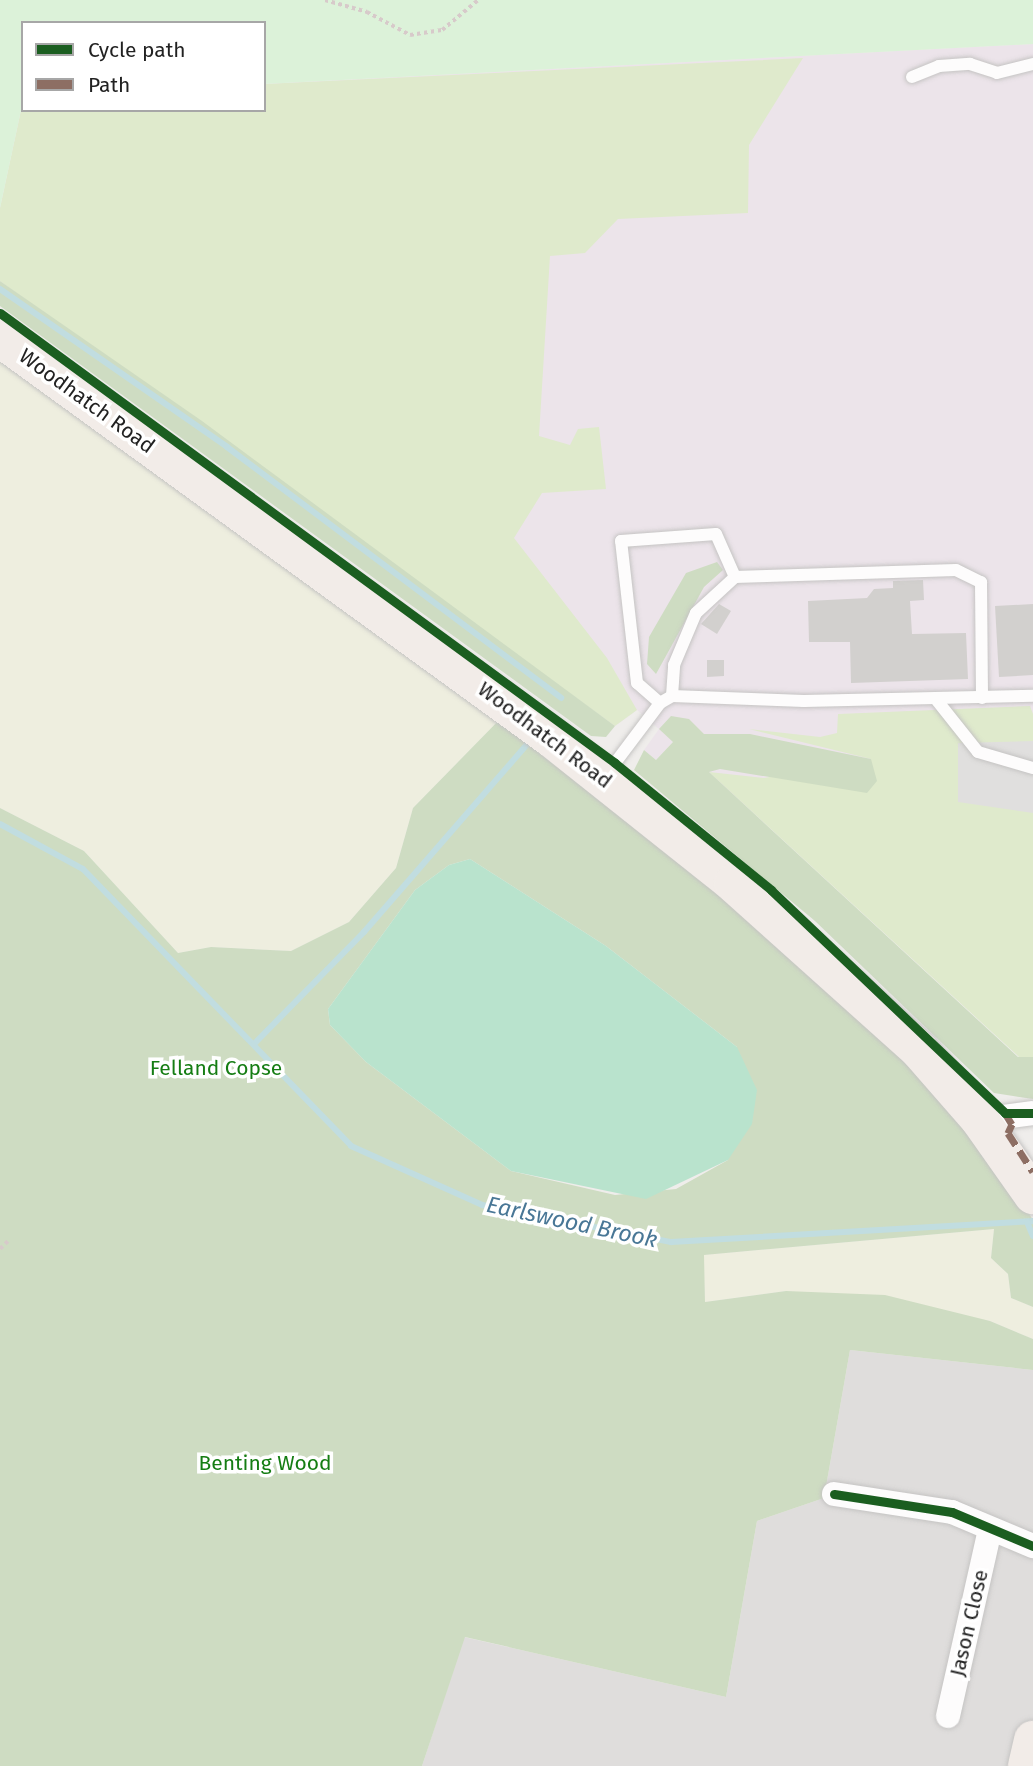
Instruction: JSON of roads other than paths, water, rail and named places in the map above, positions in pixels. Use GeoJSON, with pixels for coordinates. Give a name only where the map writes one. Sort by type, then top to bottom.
{"type":"FeatureCollection","features":[{"type":"Feature","properties":{"kind":"main road","name":"Woodhatch Road"},"geometry":{"type":"LineString","coordinates":[[0,338],[603,778],[855,988],[980,1120],[1033,1195]]}},
{"type":"Feature","properties":{"kind":"main road"},"geometry":{"type":"LineString","coordinates":[[1027,1766],[1033,1740]]}},
{"type":"Feature","properties":{"kind":"street"},"geometry":{"type":"LineString","coordinates":[[980,1120],[1033,1113]]}},
{"type":"Feature","properties":{"kind":"street"},"geometry":{"type":"LineString","coordinates":[[834,1494],[952,1512],[1033,1546]]}},
{"type":"Feature","properties":{"kind":"street","name":"Jason Close"},"geometry":{"type":"LineString","coordinates":[[948,1716],[990,1530]]}},
{"type":"Feature","properties":{"kind":"lane"},"geometry":{"type":"LineString","coordinates":[[912,77],[939,65],[970,64],[997,73],[1033,64]]}},
{"type":"Feature","properties":{"kind":"lane"},"geometry":{"type":"LineString","coordinates":[[660,703],[637,683],[621,541],[716,534],[735,577]]}},
{"type":"Feature","properties":{"kind":"lane"},"geometry":{"type":"LineString","coordinates":[[672,696],[674,665],[696,613],[735,577],[956,570],[981,582],[982,698]]}},
{"type":"Feature","properties":{"kind":"lane"},"geometry":{"type":"LineString","coordinates":[[603,778],[660,703],[672,696],[1033,696]]}},
{"type":"Feature","properties":{"kind":"lane"},"geometry":{"type":"LineString","coordinates":[[935,698],[978,752],[1033,768]]}},
{"type":"Feature","properties":{"kind":"waterway"},"geometry":{"type":"LineString","coordinates":[[0,289],[227,447],[561,698]]}},
{"type":"Feature","properties":{"kind":"waterway"},"geometry":{"type":"LineString","coordinates":[[254,1044],[364,932],[529,742]]}},
{"type":"Feature","properties":{"kind":"waterway","name":"Earlswood Brook"},"geometry":{"type":"LineString","coordinates":[[0,824],[83,869],[351,1146],[482,1205],[671,1242],[1033,1221]]}},
{"type":"Feature","properties":{"kind":"waterway"},"geometry":{"type":"LineString","coordinates":[[1027,1222],[1033,1236]]}},
{"type":"Feature","properties":{"kind":"park label","name":"Felland Copse"},"geometry":{"type":"Point","coordinates":[216,1068]}},
{"type":"Feature","properties":{"kind":"park label","name":"Benting Wood"},"geometry":{"type":"Point","coordinates":[265,1463]}}]}
